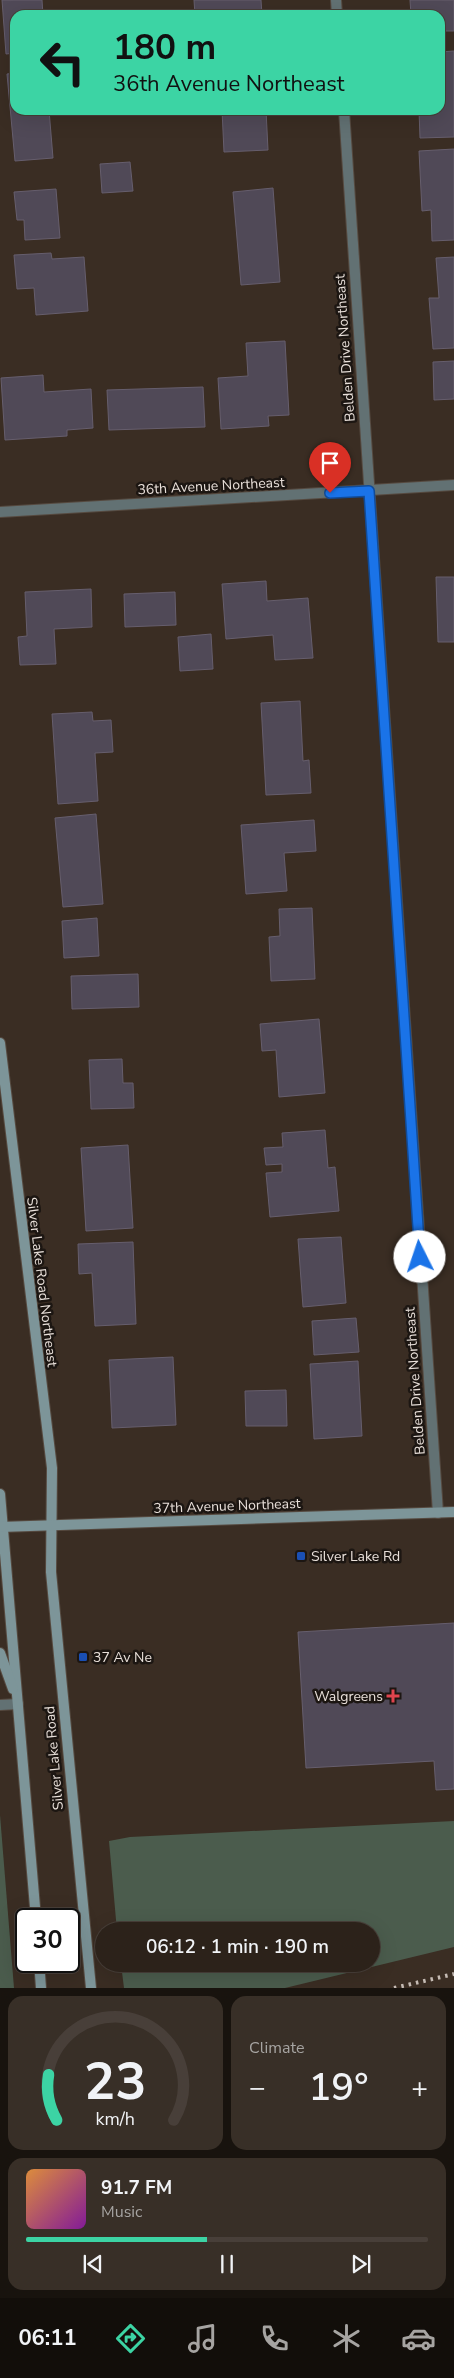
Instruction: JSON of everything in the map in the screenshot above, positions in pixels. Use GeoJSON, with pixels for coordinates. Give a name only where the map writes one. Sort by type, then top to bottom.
{"type":"FeatureCollection","features":[{"type":"Feature","properties":{"kind":"main road","name":"Silver Lake Road Northeast"},"geometry":{"type":"LineString","coordinates":[[0,1043],[52,1468],[52,1525]]}},
{"type":"Feature","properties":{"kind":"main road"},"geometry":{"type":"LineString","coordinates":[[0,1494],[1,1527],[35,1908]]}},
{"type":"Feature","properties":{"kind":"main road","name":"37th Avenue Northeast"},"geometry":{"type":"LineString","coordinates":[[1,1527],[454,1512]]}},
{"type":"Feature","properties":{"kind":"main road","name":"Silver Lake Road"},"geometry":{"type":"LineString","coordinates":[[52,1525],[51,1572],[91,1987]]}},
{"type":"Feature","properties":{"kind":"main road"},"geometry":{"type":"LineString","coordinates":[[0,1653],[18,1704]]}},
{"type":"Feature","properties":{"kind":"main road"},"geometry":{"type":"LineString","coordinates":[[40,1973],[41,1988]]}},
{"type":"Feature","properties":{"kind":"street","name":"Belden Drive Northeast"},"geometry":{"type":"LineString","coordinates":[[344,115],[438,1513]]}},
{"type":"Feature","properties":{"kind":"street","name":"36th Avenue Northeast"},"geometry":{"type":"LineString","coordinates":[[0,512],[454,485]]}},
{"type":"Feature","properties":{"kind":"street"},"geometry":{"type":"LineString","coordinates":[[0,1705],[18,1704]]}},
{"type":"Feature","properties":{"kind":"green space"},"geometry":{"type":"Polygon","coordinates":[[[0,1815],[14,1988],[0,1988],[0,1815]]]}},
{"type":"Feature","properties":{"kind":"green space"},"geometry":{"type":"Polygon","coordinates":[[[454,1821],[454,1947],[380,1965],[380,1922],[116,1922],[109,1841],[130,1837],[454,1821]]]}},
{"type":"Feature","properties":{"kind":"green space"},"geometry":{"type":"Polygon","coordinates":[[[122,1972],[351,1972],[285,1988],[124,1988],[122,1972]]]}},
{"type":"Feature","properties":{"kind":"building"},"geometry":{"type":"Polygon","coordinates":[[[2,0],[42,0],[43,10],[10,10],[10,54],[6,54],[2,0]]]}},
{"type":"Feature","properties":{"kind":"building"},"geometry":{"type":"Polygon","coordinates":[[[194,0],[261,0],[262,10],[195,10],[194,0]]]}},
{"type":"Feature","properties":{"kind":"building"},"geometry":{"type":"Polygon","coordinates":[[[410,0],[454,0],[454,31],[445,31],[445,10],[411,10],[410,0]]]}},
{"type":"Feature","properties":{"kind":"building"},"geometry":{"type":"Polygon","coordinates":[[[454,51],[454,137],[420,138],[419,115],[445,115],[445,52],[454,51]]]}},
{"type":"Feature","properties":{"kind":"building"},"geometry":{"type":"Polygon","coordinates":[[[7,74],[10,74],[10,107],[7,74]]]}},
{"type":"Feature","properties":{"kind":"building"},"geometry":{"type":"Polygon","coordinates":[[[11,115],[49,115],[53,158],[15,161],[11,115]]]}},
{"type":"Feature","properties":{"kind":"building"},"geometry":{"type":"Polygon","coordinates":[[[222,115],[266,115],[268,150],[224,152],[222,115]]]}},
{"type":"Feature","properties":{"kind":"building"},"geometry":{"type":"Polygon","coordinates":[[[454,149],[454,240],[432,241],[431,210],[422,211],[419,151],[454,149]]]}},
{"type":"Feature","properties":{"kind":"building"},"geometry":{"type":"Polygon","coordinates":[[[130,162],[133,191],[102,193],[100,164],[130,162]]]}},
{"type":"Feature","properties":{"kind":"building"},"geometry":{"type":"Polygon","coordinates":[[[273,188],[280,282],[241,285],[233,192],[273,188]]]}},
{"type":"Feature","properties":{"kind":"building"},"geometry":{"type":"Polygon","coordinates":[[[56,189],[60,238],[25,240],[24,220],[17,220],[14,192],[56,189]]]}},
{"type":"Feature","properties":{"kind":"building"},"geometry":{"type":"Polygon","coordinates":[[[51,253],[52,259],[84,257],[88,311],[36,315],[34,288],[17,289],[14,255],[51,253]]]}},
{"type":"Feature","properties":{"kind":"building"},"geometry":{"type":"Polygon","coordinates":[[[454,257],[454,348],[433,349],[429,298],[439,298],[436,258],[454,257]]]}},
{"type":"Feature","properties":{"kind":"building"},"geometry":{"type":"Polygon","coordinates":[[[285,341],[289,415],[268,416],[269,426],[221,429],[218,378],[248,376],[246,343],[285,341]]]}},
{"type":"Feature","properties":{"kind":"building"},"geometry":{"type":"Polygon","coordinates":[[[454,361],[454,399],[434,400],[433,362],[454,361]]]}},
{"type":"Feature","properties":{"kind":"building"},"geometry":{"type":"Polygon","coordinates":[[[43,375],[44,392],[91,389],[93,428],[67,430],[67,436],[5,440],[1,378],[43,375]]]}},
{"type":"Feature","properties":{"kind":"building"},"geometry":{"type":"Polygon","coordinates":[[[203,387],[205,427],[109,430],[107,390],[203,387]]]}},
{"type":"Feature","properties":{"kind":"building"},"geometry":{"type":"Polygon","coordinates":[[[436,577],[454,577],[454,642],[438,642],[436,577]]]}},
{"type":"Feature","properties":{"kind":"building"},"geometry":{"type":"Polygon","coordinates":[[[266,581],[267,601],[308,598],[313,658],[275,660],[273,635],[226,639],[222,584],[266,581]]]}},
{"type":"Feature","properties":{"kind":"building"},"geometry":{"type":"Polygon","coordinates":[[[91,589],[92,627],[54,629],[56,664],[20,665],[18,637],[27,636],[25,592],[91,589]]]}},
{"type":"Feature","properties":{"kind":"building"},"geometry":{"type":"Polygon","coordinates":[[[175,592],[176,625],[125,627],[124,594],[175,592]]]}},
{"type":"Feature","properties":{"kind":"building"},"geometry":{"type":"Polygon","coordinates":[[[211,634],[213,669],[180,671],[178,637],[211,634]]]}},
{"type":"Feature","properties":{"kind":"building"},"geometry":{"type":"Polygon","coordinates":[[[300,701],[303,761],[309,760],[311,793],[266,795],[261,703],[300,701]]]}},
{"type":"Feature","properties":{"kind":"building"},"geometry":{"type":"Polygon","coordinates":[[[92,712],[93,721],[111,720],[113,752],[95,753],[98,801],[58,804],[52,714],[92,712]]]}},
{"type":"Feature","properties":{"kind":"building"},"geometry":{"type":"Polygon","coordinates":[[[96,814],[103,904],[63,907],[55,818],[96,814]]]}},
{"type":"Feature","properties":{"kind":"building"},"geometry":{"type":"Polygon","coordinates":[[[314,820],[316,851],[284,853],[287,891],[246,894],[241,825],[314,820]]]}},
{"type":"Feature","properties":{"kind":"building"},"geometry":{"type":"Polygon","coordinates":[[[312,908],[315,979],[271,981],[269,937],[280,936],[279,909],[312,908]]]}},
{"type":"Feature","properties":{"kind":"building"},"geometry":{"type":"Polygon","coordinates":[[[97,918],[99,956],[64,958],[62,921],[97,918]]]}},
{"type":"Feature","properties":{"kind":"building"},"geometry":{"type":"Polygon","coordinates":[[[138,974],[139,1007],[72,1009],[71,976],[138,974]]]}},
{"type":"Feature","properties":{"kind":"building"},"geometry":{"type":"Polygon","coordinates":[[[319,1019],[325,1093],[279,1097],[276,1050],[262,1051],[260,1024],[319,1019]]]}},
{"type":"Feature","properties":{"kind":"building"},"geometry":{"type":"Polygon","coordinates":[[[122,1059],[123,1083],[133,1083],[134,1108],[91,1109],[89,1060],[122,1059]]]}},
{"type":"Feature","properties":{"kind":"building"},"geometry":{"type":"Polygon","coordinates":[[[325,1130],[328,1168],[335,1167],[339,1211],[270,1217],[266,1173],[282,1172],[282,1164],[266,1165],[264,1148],[283,1147],[282,1133],[325,1130]]]}},
{"type":"Feature","properties":{"kind":"building"},"geometry":{"type":"Polygon","coordinates":[[[128,1145],[133,1228],[86,1231],[81,1148],[128,1145]]]}},
{"type":"Feature","properties":{"kind":"building"},"geometry":{"type":"Polygon","coordinates":[[[341,1237],[346,1303],[303,1307],[298,1239],[341,1237]]]}},
{"type":"Feature","properties":{"kind":"building"},"geometry":{"type":"Polygon","coordinates":[[[133,1242],[136,1324],[95,1326],[92,1273],[79,1274],[78,1244],[133,1242]]]}},
{"type":"Feature","properties":{"kind":"building"},"geometry":{"type":"Polygon","coordinates":[[[356,1318],[359,1352],[314,1355],[312,1321],[356,1318]]]}},
{"type":"Feature","properties":{"kind":"building"},"geometry":{"type":"Polygon","coordinates":[[[173,1357],[176,1425],[112,1428],[109,1360],[173,1357]]]}},
{"type":"Feature","properties":{"kind":"building"},"geometry":{"type":"Polygon","coordinates":[[[358,1361],[362,1436],[314,1439],[310,1364],[358,1361]]]}},
{"type":"Feature","properties":{"kind":"building"},"geometry":{"type":"Polygon","coordinates":[[[286,1390],[287,1426],[246,1426],[245,1391],[286,1390]]]}},
{"type":"Feature","properties":{"kind":"building","name":"Walgreens"},"geometry":{"type":"Polygon","coordinates":[[[454,1623],[454,1789],[436,1790],[434,1761],[306,1768],[298,1632],[454,1623]]]}},
{"type":"Feature","properties":{"kind":"railway"},"geometry":{"type":"LineString","coordinates":[[394,1988],[454,1974]]}},
{"type":"Feature","properties":{"kind":"place","name":"Silver Lake Rd"},"geometry":{"type":"Point","coordinates":[301,1556]}},
{"type":"Feature","properties":{"kind":"place","name":"37 Av Ne"},"geometry":{"type":"Point","coordinates":[83,1657]}},
{"type":"Feature","properties":{"kind":"place","name":"Walgreens"},"geometry":{"type":"Point","coordinates":[393,1696]}},
{"type":"Feature","properties":{"kind":"route"},"geometry":{"type":"LineString","coordinates":[[330,493],[369,491],[420,1257]]}}]}
